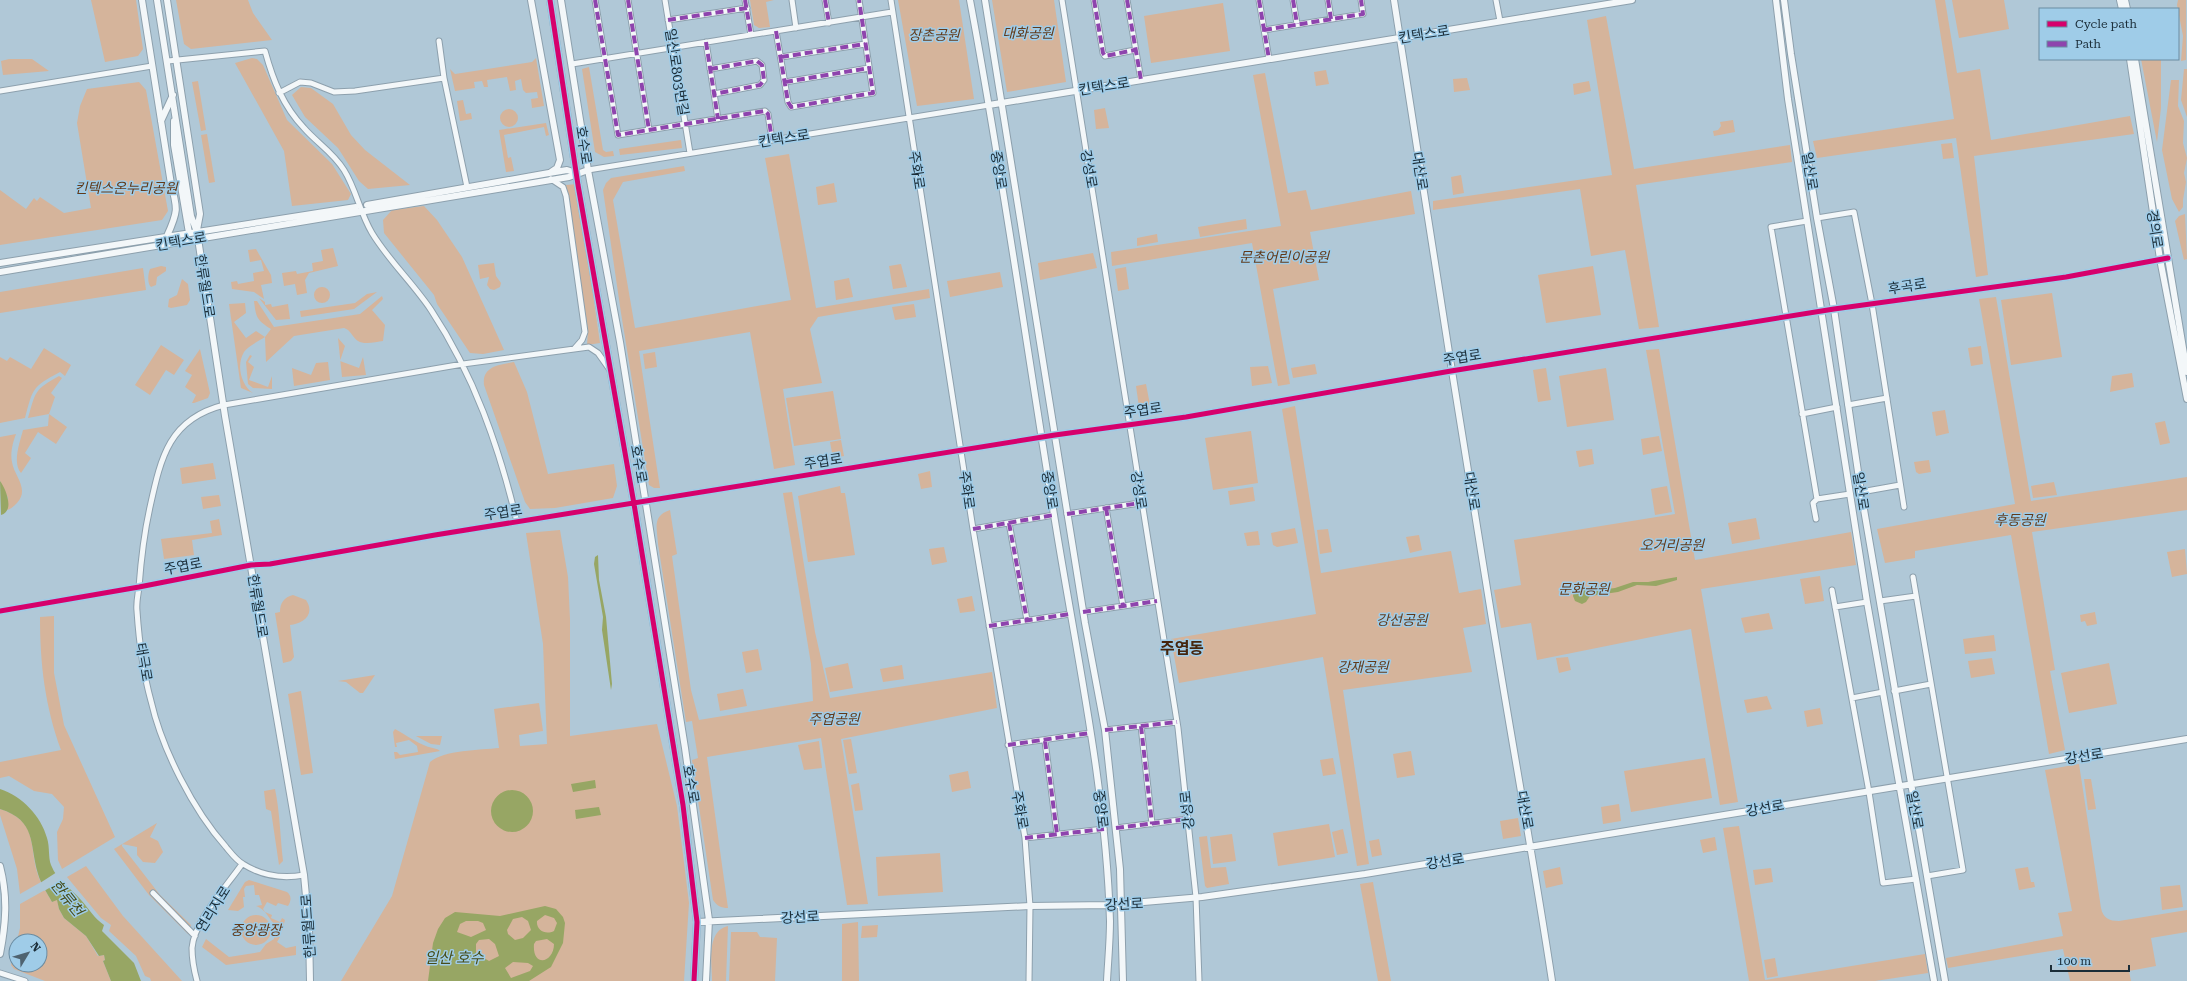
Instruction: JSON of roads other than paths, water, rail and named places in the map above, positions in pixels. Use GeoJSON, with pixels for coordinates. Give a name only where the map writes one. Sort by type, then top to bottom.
{"type":"FeatureCollection","features":[{"type":"Feature","properties":{"kind":"main road"},"geometry":{"type":"LineString","coordinates":[[142,0],[177,214],[167,236]]}},
{"type":"Feature","properties":{"kind":"main road","name":"킨텍스로"},"geometry":{"type":"LineString","coordinates":[[157,0],[168,61],[191,216],[197,232]]}},
{"type":"Feature","properties":{"kind":"main road","name":"킨텍스로"},"geometry":{"type":"LineString","coordinates":[[167,0],[200,214],[197,232]]}},
{"type":"Feature","properties":{"kind":"main road","name":"호수로"},"geometry":{"type":"LineString","coordinates":[[550,0],[576,172],[634,504],[683,804],[697,922],[694,981]]}},
{"type":"Feature","properties":{"kind":"main road","name":"호수로"},"geometry":{"type":"LineString","coordinates":[[562,0],[588,170],[620,342],[685,748],[709,920],[706,981]]}},
{"type":"Feature","properties":{"kind":"main road","name":"중앙로"},"geometry":{"type":"LineString","coordinates":[[970,0],[989,105],[1041,438],[1090,733],[1104,829],[1110,924],[1107,981]]}},
{"type":"Feature","properties":{"kind":"main road","name":"중앙로"},"geometry":{"type":"LineString","coordinates":[[985,0],[1000,103],[1083,612],[1105,730],[1116,828],[1122,904],[1123,981]]}},
{"type":"Feature","properties":{"kind":"main road","name":"대산로"},"geometry":{"type":"LineString","coordinates":[[1394,0],[1451,371],[1500,667],[1532,846],[1552,981]]}},
{"type":"Feature","properties":{"kind":"main road","name":"킨텍스로"},"geometry":{"type":"LineString","coordinates":[[989,105],[1400,38],[1606,2],[1632,0]]}},
{"type":"Feature","properties":{"kind":"main road","name":"일산로"},"geometry":{"type":"LineString","coordinates":[[1776,0],[1788,99],[1867,602],[1934,981]]}},
{"type":"Feature","properties":{"kind":"main road","name":"일산로"},"geometry":{"type":"LineString","coordinates":[[1784,0],[1817,218],[1834,309],[1861,492],[1944,981]]}},
{"type":"Feature","properties":{"kind":"main road"},"geometry":{"type":"LineString","coordinates":[[532,1],[560,160],[557,168],[550,176]]}},
{"type":"Feature","properties":{"kind":"main road","name":"경의로"},"geometry":{"type":"LineString","coordinates":[[2130,60],[2160,259],[2187,399]]}},
{"type":"Feature","properties":{"kind":"main road","name":"경의로"},"geometry":{"type":"LineString","coordinates":[[2135,60],[2187,372]]}},
{"type":"Feature","properties":{"kind":"main road"},"geometry":{"type":"LineString","coordinates":[[161,122],[173,95]]}},
{"type":"Feature","properties":{"kind":"main road"},"geometry":{"type":"LineString","coordinates":[[173,95],[174,144],[189,233]]}},
{"type":"Feature","properties":{"kind":"main road","name":"킨텍스로"},"geometry":{"type":"LineString","coordinates":[[0,263],[167,236],[360,208],[550,176],[567,170],[576,172],[588,170]]}},
{"type":"Feature","properties":{"kind":"main road","name":"킨텍스로"},"geometry":{"type":"LineString","coordinates":[[0,272],[198,239],[467,188],[550,176]]}},
{"type":"Feature","properties":{"kind":"main road","name":"한류월드로"},"geometry":{"type":"LineString","coordinates":[[197,232],[224,405],[304,875],[309,928],[310,981]]}},
{"type":"Feature","properties":{"kind":"main road","name":"강선로"},"geometry":{"type":"LineString","coordinates":[[697,922],[709,920],[1030,906],[1109,905],[1196,897],[1342,877],[2187,739]]}},
{"type":"Feature","properties":{"kind":"main road"},"geometry":{"type":"LineString","coordinates":[[0,866],[5,895],[6,923],[0,954]]}},
{"type":"Feature","properties":{"kind":"street"},"geometry":{"type":"LineString","coordinates":[[595,0],[605,59]]}},
{"type":"Feature","properties":{"kind":"street"},"geometry":{"type":"LineString","coordinates":[[628,0],[649,130]]}},
{"type":"Feature","properties":{"kind":"street","name":"일산로803번길"},"geometry":{"type":"LineString","coordinates":[[665,0],[690,154]]}},
{"type":"Feature","properties":{"kind":"street"},"geometry":{"type":"LineString","coordinates":[[745,0],[751,35]]}},
{"type":"Feature","properties":{"kind":"street"},"geometry":{"type":"LineString","coordinates":[[792,0],[796,28]]}},
{"type":"Feature","properties":{"kind":"street"},"geometry":{"type":"LineString","coordinates":[[825,0],[829,22]]}},
{"type":"Feature","properties":{"kind":"street"},"geometry":{"type":"LineString","coordinates":[[776,31],[788,102],[791,107],[873,93],[859,0]]}},
{"type":"Feature","properties":{"kind":"street","name":"주화로"},"geometry":{"type":"LineString","coordinates":[[891,0],[962,450],[973,529],[1008,745],[1025,838],[1030,906],[1029,981]]}},
{"type":"Feature","properties":{"kind":"street","name":"강성로"},"geometry":{"type":"LineString","coordinates":[[1062,0],[1104,257],[1140,503],[1177,722],[1196,897],[1199,981]]}},
{"type":"Feature","properties":{"kind":"street"},"geometry":{"type":"LineString","coordinates":[[1094,0],[1102,53],[1105,56],[1135,50]]}},
{"type":"Feature","properties":{"kind":"street"},"geometry":{"type":"LineString","coordinates":[[1127,0],[1141,80]]}},
{"type":"Feature","properties":{"kind":"street"},"geometry":{"type":"LineString","coordinates":[[1259,0],[1269,59]]}},
{"type":"Feature","properties":{"kind":"street"},"geometry":{"type":"LineString","coordinates":[[1293,0],[1297,24]]}},
{"type":"Feature","properties":{"kind":"street"},"geometry":{"type":"LineString","coordinates":[[1328,0],[1331,19]]}},
{"type":"Feature","properties":{"kind":"street"},"geometry":{"type":"LineString","coordinates":[[1264,30],[1363,14],[1361,0]]}},
{"type":"Feature","properties":{"kind":"street"},"geometry":{"type":"LineString","coordinates":[[1496,0],[1500,21]]}},
{"type":"Feature","properties":{"kind":"street","name":"일산로803번길"},"geometry":{"type":"LineString","coordinates":[[668,20],[747,8]]}},
{"type":"Feature","properties":{"kind":"street"},"geometry":{"type":"LineString","coordinates":[[572,64],[892,12]]}},
{"type":"Feature","properties":{"kind":"street"},"geometry":{"type":"LineString","coordinates":[[439,41],[444,78],[467,188]]}},
{"type":"Feature","properties":{"kind":"street"},"geometry":{"type":"LineString","coordinates":[[706,42],[718,119]]}},
{"type":"Feature","properties":{"kind":"street"},"geometry":{"type":"LineString","coordinates":[[781,57],[866,44]]}},
{"type":"Feature","properties":{"kind":"street"},"geometry":{"type":"LineString","coordinates":[[168,61],[265,51],[272,78],[279,93],[301,125],[336,159],[351,182],[360,208],[373,235],[430,309],[463,364],[494,440],[517,522]]}},
{"type":"Feature","properties":{"kind":"street","name":"일산로803번길"},"geometry":{"type":"LineString","coordinates":[[605,59],[618,135],[765,111],[768,114],[772,140]]}},
{"type":"Feature","properties":{"kind":"street"},"geometry":{"type":"LineString","coordinates":[[710,69],[757,61],[762,65],[764,80],[760,85],[714,94]]}},
{"type":"Feature","properties":{"kind":"street"},"geometry":{"type":"LineString","coordinates":[[0,92],[152,66]]}},
{"type":"Feature","properties":{"kind":"street"},"geometry":{"type":"LineString","coordinates":[[785,82],[869,68]]}},
{"type":"Feature","properties":{"kind":"street"},"geometry":{"type":"LineString","coordinates":[[279,93],[300,82],[311,83],[334,92],[355,91],[444,78]]}},
{"type":"Feature","properties":{"kind":"street","name":"킨텍스로"},"geometry":{"type":"LineString","coordinates":[[588,170],[989,105]]}},
{"type":"Feature","properties":{"kind":"street"},"geometry":{"type":"LineString","coordinates":[[550,176],[563,188],[566,196],[584,332],[582,340],[575,348]]}},
{"type":"Feature","properties":{"kind":"street"},"geometry":{"type":"LineString","coordinates":[[1817,218],[1854,212],[1872,304],[1904,507]]}},
{"type":"Feature","properties":{"kind":"street"},"geometry":{"type":"LineString","coordinates":[[1807,221],[1771,227],[1785,318],[1817,499]]}},
{"type":"Feature","properties":{"kind":"street","name":"후곡로"},"geometry":{"type":"LineString","coordinates":[[1650,339],[1834,309],[2066,277],[2168,258]]}},
{"type":"Feature","properties":{"kind":"street","name":"주엽로"},"geometry":{"type":"LineString","coordinates":[[0,611],[139,587],[251,565],[270,564],[517,522],[645,503],[1054,435],[1186,417],[1451,371],[1650,339]]}},
{"type":"Feature","properties":{"kind":"street","name":"태극로"},"geometry":{"type":"LineString","coordinates":[[304,875],[284,878],[274,876],[242,864],[219,839],[193,801],[162,734],[151,702],[139,635],[136,604],[146,526],[155,485],[164,455],[175,434],[187,421],[205,410],[224,405],[463,364],[575,348],[589,348],[593,350],[610,370]]}},
{"type":"Feature","properties":{"kind":"street"},"geometry":{"type":"LineString","coordinates":[[1848,405],[1887,398]]}},
{"type":"Feature","properties":{"kind":"street"},"geometry":{"type":"LineString","coordinates":[[1802,414],[1837,407]]}},
{"type":"Feature","properties":{"kind":"street"},"geometry":{"type":"LineString","coordinates":[[1861,492],[1900,485]]}},
{"type":"Feature","properties":{"kind":"street"},"geometry":{"type":"LineString","coordinates":[[1816,519],[1813,502],[1817,499],[1850,494]]}},
{"type":"Feature","properties":{"kind":"street"},"geometry":{"type":"LineString","coordinates":[[1067,514],[1140,503]]}},
{"type":"Feature","properties":{"kind":"street"},"geometry":{"type":"LineString","coordinates":[[1106,508],[1123,606]]}},
{"type":"Feature","properties":{"kind":"street"},"geometry":{"type":"LineString","coordinates":[[973,529],[1009,524],[1054,515]]}},
{"type":"Feature","properties":{"kind":"street"},"geometry":{"type":"LineString","coordinates":[[1009,524],[1027,620]]}},
{"type":"Feature","properties":{"kind":"street"},"geometry":{"type":"LineString","coordinates":[[1912,577],[1963,870],[1926,876]]}},
{"type":"Feature","properties":{"kind":"street"},"geometry":{"type":"LineString","coordinates":[[1832,590],[1869,792],[1883,883],[1916,879]]}},
{"type":"Feature","properties":{"kind":"street"},"geometry":{"type":"LineString","coordinates":[[1880,601],[1916,596]]}},
{"type":"Feature","properties":{"kind":"street"},"geometry":{"type":"LineString","coordinates":[[1083,612],[1157,601]]}},
{"type":"Feature","properties":{"kind":"street"},"geometry":{"type":"LineString","coordinates":[[1835,607],[1867,602]]}},
{"type":"Feature","properties":{"kind":"street"},"geometry":{"type":"LineString","coordinates":[[989,626],[1070,614]]}},
{"type":"Feature","properties":{"kind":"street"},"geometry":{"type":"LineString","coordinates":[[1894,691],[1931,684]]}},
{"type":"Feature","properties":{"kind":"street"},"geometry":{"type":"LineString","coordinates":[[1852,698],[1883,692]]}},
{"type":"Feature","properties":{"kind":"street"},"geometry":{"type":"LineString","coordinates":[[1105,730],[1177,722]]}},
{"type":"Feature","properties":{"kind":"street"},"geometry":{"type":"LineString","coordinates":[[1141,726],[1152,824]]}},
{"type":"Feature","properties":{"kind":"street"},"geometry":{"type":"LineString","coordinates":[[1008,745],[1045,741],[1090,733]]}},
{"type":"Feature","properties":{"kind":"street"},"geometry":{"type":"LineString","coordinates":[[1045,741],[1057,834]]}},
{"type":"Feature","properties":{"kind":"street"},"geometry":{"type":"LineString","coordinates":[[1116,828],[1188,819]]}},
{"type":"Feature","properties":{"kind":"street"},"geometry":{"type":"LineString","coordinates":[[1025,838],[1104,829]]}},
{"type":"Feature","properties":{"kind":"street","name":"연리지로"},"geometry":{"type":"LineString","coordinates":[[196,981],[192,964],[192,946],[195,936],[204,918],[242,864]]}},
{"type":"Feature","properties":{"kind":"street"},"geometry":{"type":"LineString","coordinates":[[153,893],[195,936]]}},
{"type":"Feature","properties":{"kind":"street"},"geometry":{"type":"LineString","coordinates":[[0,973],[25,981]]}},
{"type":"Feature","properties":{"kind":"water"},"geometry":{"type":"Polygon","coordinates":[[[0,481],[5,489],[8,500],[8,509],[1,515],[0,481]]]}},
{"type":"Feature","properties":{"kind":"water"},"geometry":{"type":"Polygon","coordinates":[[[598,555],[599,580],[606,617],[612,684],[611,690],[602,630],[603,617],[594,564],[595,557],[598,555]]]}},
{"type":"Feature","properties":{"kind":"water"},"geometry":{"type":"Polygon","coordinates":[[[1677,577],[1677,580],[1656,586],[1637,585],[1618,592],[1590,596],[1586,602],[1582,604],[1575,601],[1573,596],[1574,590],[1579,587],[1592,591],[1615,588],[1633,582],[1648,582],[1677,577]]]}},
{"type":"Feature","properties":{"kind":"water"},"geometry":{"type":"Polygon","coordinates":[[[595,780],[596,788],[573,792],[571,784],[595,780]]]}},
{"type":"Feature","properties":{"kind":"water","name":"한류천"},"geometry":{"type":"Polygon","coordinates":[[[0,789],[16,797],[30,808],[44,830],[47,838],[50,862],[57,876],[104,925],[102,931],[134,963],[141,981],[111,981],[103,961],[105,960],[104,955],[99,956],[86,936],[64,918],[59,909],[57,900],[52,902],[39,878],[30,834],[20,820],[12,814],[0,809],[0,789]]]}},
{"type":"Feature","properties":{"kind":"water"},"geometry":{"type":"Polygon","coordinates":[[[508,790],[516,790],[527,796],[533,807],[533,815],[527,826],[516,832],[508,832],[497,826],[491,815],[491,807],[497,796],[508,790]]]}},
{"type":"Feature","properties":{"kind":"water"},"geometry":{"type":"Polygon","coordinates":[[[599,807],[601,815],[576,819],[575,810],[599,807]]]}},
{"type":"Feature","properties":{"kind":"water","name":"일산 호수"},"geometry":{"type":"Polygon","coordinates":[[[545,906],[556,909],[563,917],[565,923],[563,943],[551,967],[529,981],[428,981],[433,943],[438,929],[445,918],[455,912],[500,916],[545,906]],[[545,915],[537,921],[540,930],[548,933],[554,931],[557,923],[554,918],[545,915]],[[522,917],[513,919],[507,930],[508,934],[515,940],[523,938],[531,930],[528,921],[522,917]],[[466,921],[460,924],[457,932],[471,937],[486,930],[483,923],[478,921],[466,921]],[[489,939],[479,940],[476,944],[476,953],[489,961],[499,956],[495,944],[489,939]],[[547,939],[536,941],[534,944],[534,952],[536,957],[539,960],[547,959],[551,955],[554,944],[547,939]],[[513,962],[505,968],[511,978],[530,971],[533,966],[528,963],[513,962]]]}},
{"type":"Feature","properties":{"kind":"district","name":"주엽동"},"geometry":{"type":"Point","coordinates":[1182,648]}},
{"type":"Feature","properties":{"kind":"park label","name":"대화공원"},"geometry":{"type":"Point","coordinates":[1028,33]}},
{"type":"Feature","properties":{"kind":"park label","name":"장촌공원"},"geometry":{"type":"Point","coordinates":[934,35]}},
{"type":"Feature","properties":{"kind":"park label","name":"킨텍스온누리공원"},"geometry":{"type":"Point","coordinates":[126,188]}},
{"type":"Feature","properties":{"kind":"park label","name":"문촌어린이공원"},"geometry":{"type":"Point","coordinates":[1284,257]}},
{"type":"Feature","properties":{"kind":"park label","name":"후동공원"},"geometry":{"type":"Point","coordinates":[2020,520]}},
{"type":"Feature","properties":{"kind":"park label","name":"오거리공원"},"geometry":{"type":"Point","coordinates":[1672,545]}},
{"type":"Feature","properties":{"kind":"park label","name":"문화공원"},"geometry":{"type":"Point","coordinates":[1584,589]}},
{"type":"Feature","properties":{"kind":"park label","name":"강선공원"},"geometry":{"type":"Point","coordinates":[1402,620]}},
{"type":"Feature","properties":{"kind":"park label","name":"강재공원"},"geometry":{"type":"Point","coordinates":[1363,667]}},
{"type":"Feature","properties":{"kind":"park label","name":"주엽공원"},"geometry":{"type":"Point","coordinates":[834,719]}},
{"type":"Feature","properties":{"kind":"park label","name":"중앙광장"},"geometry":{"type":"Point","coordinates":[256,930]}}]}
